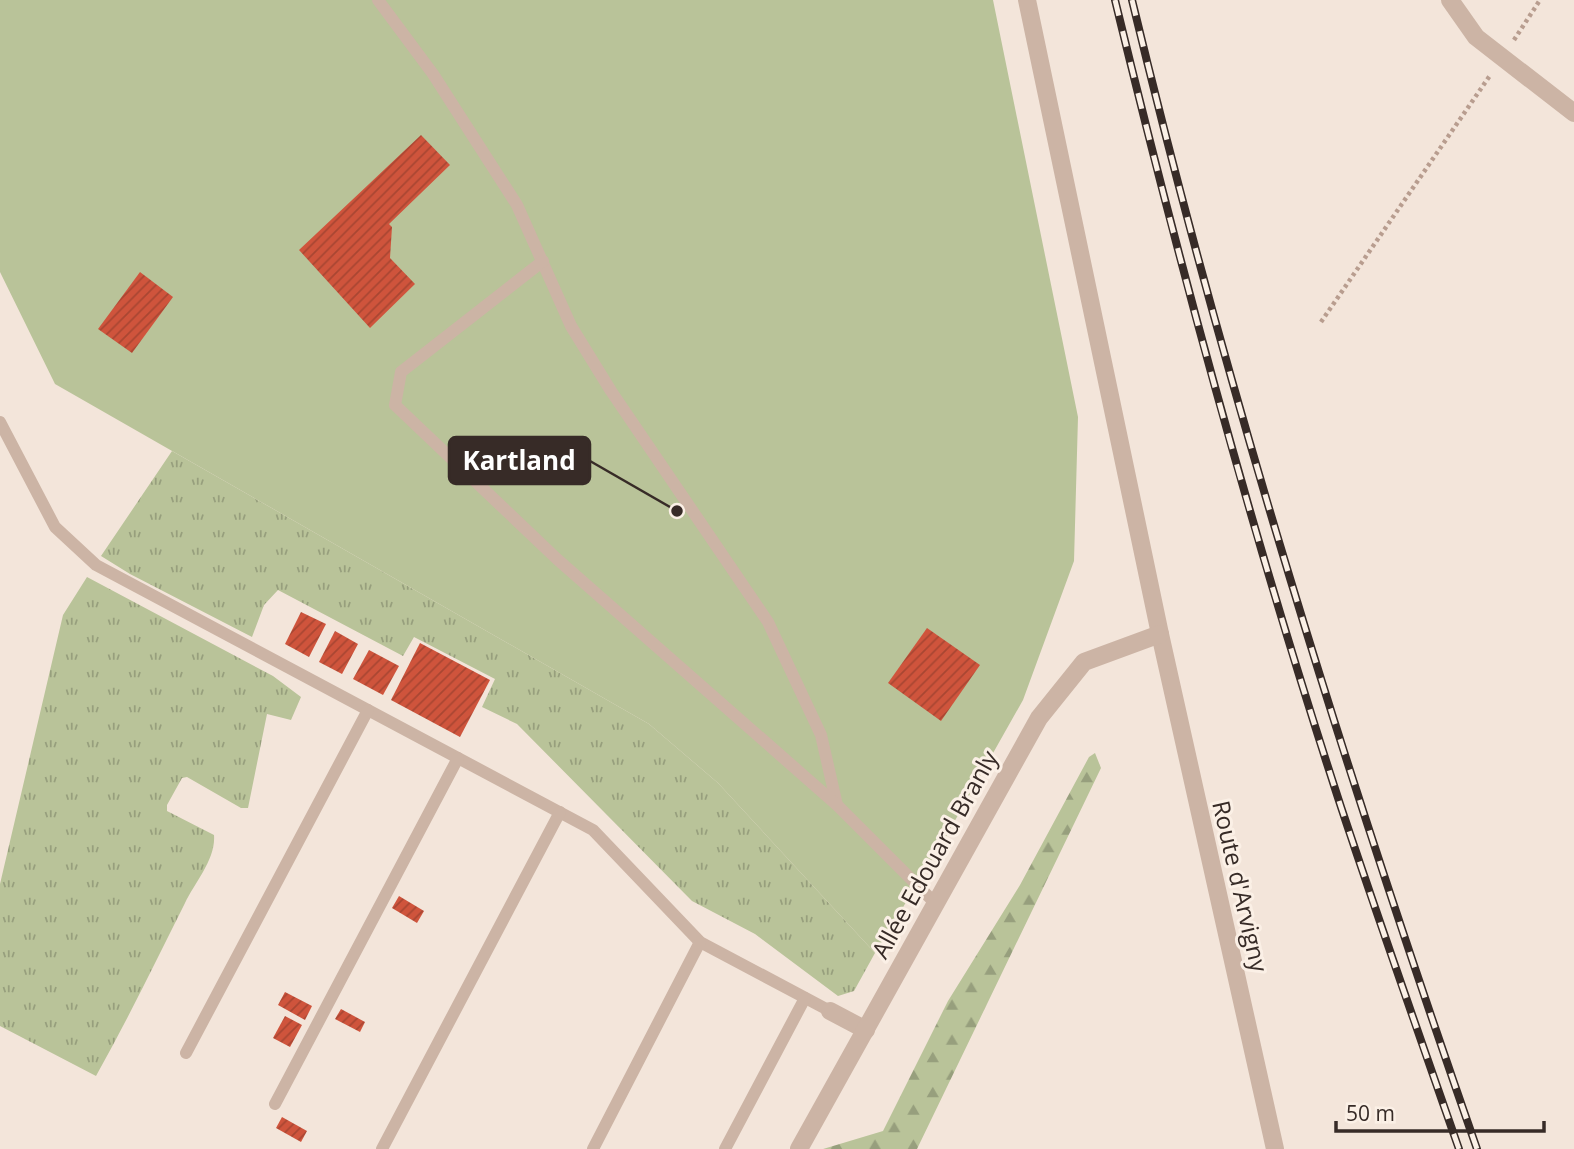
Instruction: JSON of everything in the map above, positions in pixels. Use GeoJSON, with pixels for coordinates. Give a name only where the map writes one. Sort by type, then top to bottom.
{"type":"FeatureCollection","features":[{"type":"Feature","properties":{"kind":"street","name":"Route d'Arvigny"},"geometry":{"type":"LineString","coordinates":[[1027,0],[1160,634],[1275,1149]]}},
{"type":"Feature","properties":{"kind":"street"},"geometry":{"type":"LineString","coordinates":[[1450,0],[1476,37],[1574,113]]}},
{"type":"Feature","properties":{"kind":"street","name":"Allée Edouard Branly"},"geometry":{"type":"LineString","coordinates":[[799,1149],[934,902],[1039,718],[1084,662],[1160,634]]}},
{"type":"Feature","properties":{"kind":"street"},"geometry":{"type":"LineString","coordinates":[[830,1011],[866,1030]]}},
{"type":"Feature","properties":{"kind":"lane"},"geometry":{"type":"LineString","coordinates":[[378,0],[433,74],[517,205],[571,326],[611,391],[768,622],[821,735],[837,805]]}},
{"type":"Feature","properties":{"kind":"lane"},"geometry":{"type":"LineString","coordinates":[[542,261],[401,372],[396,405],[557,559],[837,805],[934,902]]}},
{"type":"Feature","properties":{"kind":"lane"},"geometry":{"type":"LineString","coordinates":[[0,422],[55,527],[96,565],[593,830],[700,943],[830,1011]]}},
{"type":"Feature","properties":{"kind":"lane"},"geometry":{"type":"LineString","coordinates":[[186,1053],[368,710]]}},
{"type":"Feature","properties":{"kind":"lane"},"geometry":{"type":"LineString","coordinates":[[275,1104],[458,758]]}},
{"type":"Feature","properties":{"kind":"lane"},"geometry":{"type":"LineString","coordinates":[[383,1149],[560,812]]}},
{"type":"Feature","properties":{"kind":"lane"},"geometry":{"type":"LineString","coordinates":[[593,1149],[700,943]]}},
{"type":"Feature","properties":{"kind":"lane"},"geometry":{"type":"LineString","coordinates":[[725,1149],[805,998]]}},
{"type":"Feature","properties":{"kind":"path"},"geometry":{"type":"LineString","coordinates":[[1321,322],[1540,0]]}},
{"type":"Feature","properties":{"kind":"green space"},"geometry":{"type":"Polygon","coordinates":[[[0,0],[993,0],[1078,417],[1074,561],[1023,700],[944,840],[875,953],[718,783],[649,724],[55,384],[0,272],[0,0]]]}},
{"type":"Feature","properties":{"kind":"green space"},"geometry":{"type":"Polygon","coordinates":[[[172,451],[649,724],[718,783],[875,953],[854,991],[838,996],[755,934],[692,901],[517,724],[482,707],[495,679],[414,637],[403,656],[278,590],[264,605],[252,637],[130,574],[101,556],[172,451]]]}},
{"type":"Feature","properties":{"kind":"green space"},"geometry":{"type":"Polygon","coordinates":[[[87,577],[273,676],[301,697],[291,720],[267,714],[248,808],[241,808],[187,777],[182,778],[167,805],[167,811],[214,835],[212,853],[96,1076],[0,1026],[0,884],[63,615],[87,577]]]}},
{"type":"Feature","properties":{"kind":"green space"},"geometry":{"type":"Polygon","coordinates":[[[1095,753],[1101,768],[917,1149],[823,1149],[883,1131],[948,1001],[1020,885],[1089,757],[1095,753]]]}},
{"type":"Feature","properties":{"kind":"building"},"geometry":{"type":"Polygon","coordinates":[[[421,135],[450,165],[389,224],[392,227],[390,258],[415,284],[370,328],[299,250],[421,135]]]}},
{"type":"Feature","properties":{"kind":"building"},"geometry":{"type":"Polygon","coordinates":[[[140,272],[173,297],[132,353],[98,329],[140,272]]]}},
{"type":"Feature","properties":{"kind":"building"},"geometry":{"type":"Polygon","coordinates":[[[301,612],[326,624],[309,657],[285,644],[301,612]]]}},
{"type":"Feature","properties":{"kind":"building"},"geometry":{"type":"Polygon","coordinates":[[[927,628],[980,665],[941,721],[888,683],[927,628]]]}},
{"type":"Feature","properties":{"kind":"building"},"geometry":{"type":"Polygon","coordinates":[[[335,631],[358,644],[342,674],[319,662],[335,631]]]}},
{"type":"Feature","properties":{"kind":"building"},"geometry":{"type":"Polygon","coordinates":[[[420,643],[490,680],[460,737],[391,700],[420,643]]]}},
{"type":"Feature","properties":{"kind":"building"},"geometry":{"type":"Polygon","coordinates":[[[369,650],[399,666],[383,695],[353,679],[369,650]]]}},
{"type":"Feature","properties":{"kind":"building"},"geometry":{"type":"Polygon","coordinates":[[[399,896],[424,911],[417,923],[392,908],[399,896]]]}},
{"type":"Feature","properties":{"kind":"building"},"geometry":{"type":"Polygon","coordinates":[[[285,992],[312,1006],[305,1020],[278,1005],[285,992]]]}},
{"type":"Feature","properties":{"kind":"building"},"geometry":{"type":"Polygon","coordinates":[[[341,1009],[365,1022],[360,1032],[335,1019],[341,1009]]]}},
{"type":"Feature","properties":{"kind":"building"},"geometry":{"type":"Polygon","coordinates":[[[285,1016],[302,1025],[290,1047],[273,1038],[285,1016]]]}},
{"type":"Feature","properties":{"kind":"building"},"geometry":{"type":"Polygon","coordinates":[[[282,1117],[307,1131],[301,1142],[276,1128],[282,1117]]]}},
{"type":"Feature","properties":{"kind":"railway"},"geometry":{"type":"LineString","coordinates":[[1115,0],[1193,305],[1278,607],[1341,807],[1459,1149]]}},
{"type":"Feature","properties":{"kind":"railway"},"geometry":{"type":"LineString","coordinates":[[1132,0],[1207,291],[1290,579],[1381,865],[1477,1149]]}},
{"type":"Feature","properties":{"kind":"place","name":"Kartland"},"geometry":{"type":"Point","coordinates":[677,511]}}]}
